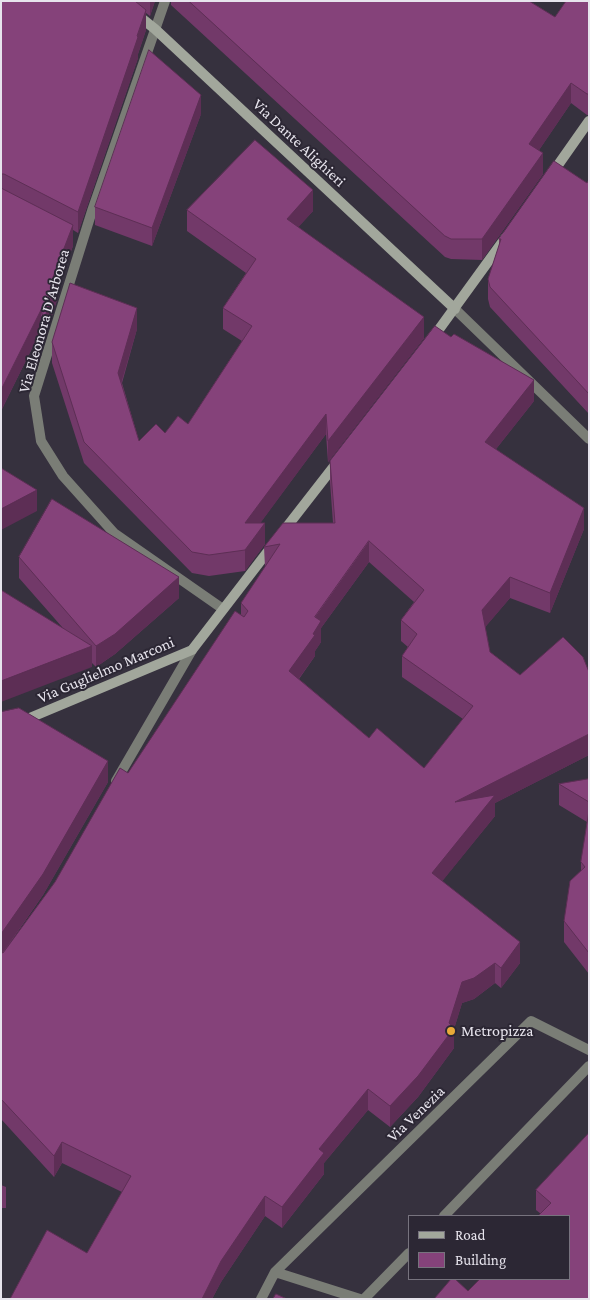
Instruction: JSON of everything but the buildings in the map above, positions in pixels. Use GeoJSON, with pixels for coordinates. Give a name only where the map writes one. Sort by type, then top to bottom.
{"type":"FeatureCollection","features":[{"type":"Feature","properties":{"kind":"main road","name":"Via Dante Alighieri"},"geometry":{"type":"LineString","coordinates":[[120,1],[155,29],[455,309]]}},
{"type":"Feature","properties":{"kind":"main road"},"geometry":{"type":"LineString","coordinates":[[544,183],[589,121]]}},
{"type":"Feature","properties":{"kind":"main road"},"geometry":{"type":"LineString","coordinates":[[425,348],[511,230]]}},
{"type":"Feature","properties":{"kind":"main road","name":"Via Guglielmo Marconi"},"geometry":{"type":"LineString","coordinates":[[1,726],[20,722],[192,650],[345,451]]}},
{"type":"Feature","properties":{"kind":"street","name":"Via Eleonora D'Arborea"},"geometry":{"type":"LineString","coordinates":[[165,1],[83,243],[34,396],[41,441],[63,476],[114,533],[223,609]]}},
{"type":"Feature","properties":{"kind":"street"},"geometry":{"type":"LineString","coordinates":[[70,236],[83,243]]}},
{"type":"Feature","properties":{"kind":"street"},"geometry":{"type":"LineString","coordinates":[[455,309],[589,439]]}},
{"type":"Feature","properties":{"kind":"street"},"geometry":{"type":"LineString","coordinates":[[111,790],[192,650]]}},
{"type":"Feature","properties":{"kind":"street","name":"Via Venezia"},"geometry":{"type":"LineString","coordinates":[[261,1299],[275,1272],[532,1021],[589,1050]]}},
{"type":"Feature","properties":{"kind":"street"},"geometry":{"type":"LineString","coordinates":[[445,1215],[589,1066]]}},
{"type":"Feature","properties":{"kind":"street"},"geometry":{"type":"LineString","coordinates":[[364,1299],[408,1254]]}},
{"type":"Feature","properties":{"kind":"street"},"geometry":{"type":"LineString","coordinates":[[275,1272],[360,1299]]}},
{"type":"Feature","properties":{"kind":"place","name":"Metropizza"},"geometry":{"type":"Point","coordinates":[451,1031]}}]}
